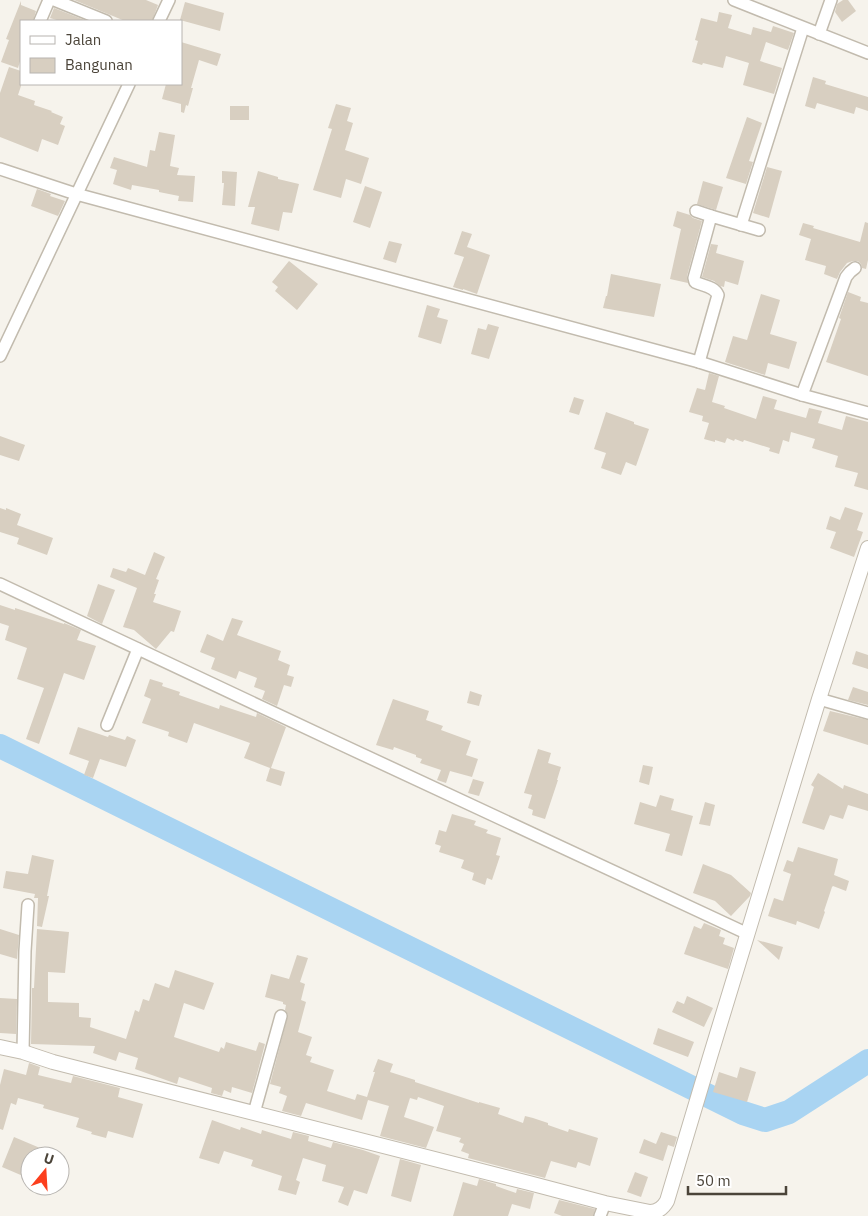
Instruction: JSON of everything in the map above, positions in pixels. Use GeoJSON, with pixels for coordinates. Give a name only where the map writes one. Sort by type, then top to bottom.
{"type":"FeatureCollection","features":[{"type":"Feature","properties":{"kind":"street"},"geometry":{"type":"LineString","coordinates":[[40,20],[49,0]]}},
{"type":"Feature","properties":{"kind":"street"},"geometry":{"type":"LineString","coordinates":[[54,0],[102,20]]}},
{"type":"Feature","properties":{"kind":"street"},"geometry":{"type":"LineString","coordinates":[[159,20],[169,0]]}},
{"type":"Feature","properties":{"kind":"street"},"geometry":{"type":"LineString","coordinates":[[734,0],[868,53]]}},
{"type":"Feature","properties":{"kind":"street"},"geometry":{"type":"LineString","coordinates":[[820,34],[831,0]]}},
{"type":"Feature","properties":{"kind":"street"},"geometry":{"type":"LineString","coordinates":[[741,225],[803,28]]}},
{"type":"Feature","properties":{"kind":"street"},"geometry":{"type":"LineString","coordinates":[[0,356],[129,85]]}},
{"type":"Feature","properties":{"kind":"street"},"geometry":{"type":"LineString","coordinates":[[0,169],[76,194],[699,362],[802,395],[868,413]]}},
{"type":"Feature","properties":{"kind":"street"},"geometry":{"type":"LineString","coordinates":[[696,211],[759,230]]}},
{"type":"Feature","properties":{"kind":"street"},"geometry":{"type":"LineString","coordinates":[[699,362],[718,295],[714,289],[694,282],[711,216]]}},
{"type":"Feature","properties":{"kind":"street"},"geometry":{"type":"LineString","coordinates":[[802,395],[846,277],[855,268]]}},
{"type":"Feature","properties":{"kind":"street"},"geometry":{"type":"LineString","coordinates":[[0,1047],[520,1180],[602,1210],[655,1212],[664,1206],[667,1201],[819,699],[868,548]]}},
{"type":"Feature","properties":{"kind":"street"},"geometry":{"type":"LineString","coordinates":[[0,584],[748,934]]}},
{"type":"Feature","properties":{"kind":"street"},"geometry":{"type":"LineString","coordinates":[[107,725],[138,649]]}},
{"type":"Feature","properties":{"kind":"street"},"geometry":{"type":"LineString","coordinates":[[819,699],[868,713]]}},
{"type":"Feature","properties":{"kind":"street"},"geometry":{"type":"LineString","coordinates":[[23,1052],[24,951],[28,905]]}},
{"type":"Feature","properties":{"kind":"street"},"geometry":{"type":"LineString","coordinates":[[254,1113],[281,1016]]}},
{"type":"Feature","properties":{"kind":"building"},"geometry":{"type":"Polygon","coordinates":[[[74,0],[146,0],[158,5],[152,20],[123,20],[74,0]]]}},
{"type":"Feature","properties":{"kind":"building"},"geometry":{"type":"Polygon","coordinates":[[[843,0],[848,0],[856,11],[842,22],[835,12],[837,4],[843,0]]]}},
{"type":"Feature","properties":{"kind":"building"},"geometry":{"type":"Polygon","coordinates":[[[21,1],[21,5],[36,11],[33,20],[20,20],[20,61],[18,68],[1,62],[9,40],[6,39],[21,1]]]}},
{"type":"Feature","properties":{"kind":"building"},"geometry":{"type":"Polygon","coordinates":[[[185,2],[224,13],[220,31],[180,20],[185,2]]]}},
{"type":"Feature","properties":{"kind":"building"},"geometry":{"type":"Polygon","coordinates":[[[54,8],[84,20],[57,20],[50,18],[54,8]]]}},
{"type":"Feature","properties":{"kind":"building"},"geometry":{"type":"Polygon","coordinates":[[[719,12],[732,15],[728,28],[751,35],[753,27],[771,32],[773,26],[794,33],[788,50],[766,42],[760,61],[782,68],[774,94],[743,85],[749,63],[726,56],[723,68],[692,62],[698,41],[695,40],[701,18],[717,22],[719,12]]]}},
{"type":"Feature","properties":{"kind":"building"},"geometry":{"type":"Polygon","coordinates":[[[182,42],[221,54],[217,66],[199,60],[188,106],[186,105],[184,113],[181,112],[181,104],[162,99],[166,85],[182,85],[182,42]]]}},
{"type":"Feature","properties":{"kind":"building"},"geometry":{"type":"Polygon","coordinates":[[[9,67],[20,71],[21,86],[18,95],[35,101],[34,105],[63,117],[60,124],[65,126],[58,145],[42,139],[38,152],[0,137],[0,93],[9,67]]]}},
{"type":"Feature","properties":{"kind":"building"},"geometry":{"type":"Polygon","coordinates":[[[813,77],[826,81],[825,84],[868,97],[868,111],[856,107],[854,114],[817,103],[815,109],[805,106],[813,77]]]}},
{"type":"Feature","properties":{"kind":"building"},"geometry":{"type":"Polygon","coordinates":[[[336,104],[351,108],[347,121],[353,123],[345,150],[369,158],[361,184],[346,179],[341,198],[313,190],[332,129],[328,128],[336,104]]]}},
{"type":"Feature","properties":{"kind":"building"},"geometry":{"type":"Polygon","coordinates":[[[230,106],[249,106],[249,120],[230,120],[230,106]]]}},
{"type":"Feature","properties":{"kind":"building"},"geometry":{"type":"Polygon","coordinates":[[[747,117],[762,123],[749,161],[753,162],[746,184],[726,178],[747,117]]]}},
{"type":"Feature","properties":{"kind":"building"},"geometry":{"type":"Polygon","coordinates":[[[159,132],[175,135],[170,166],[179,168],[177,175],[195,176],[193,202],[178,201],[179,196],[159,192],[159,190],[132,185],[131,190],[113,184],[117,170],[110,168],[114,157],[147,167],[150,150],[155,151],[159,132]]]}},
{"type":"Feature","properties":{"kind":"building"},"geometry":{"type":"Polygon","coordinates":[[[767,167],[782,171],[769,218],[753,213],[767,167]]]}},
{"type":"Feature","properties":{"kind":"building"},"geometry":{"type":"Polygon","coordinates":[[[222,171],[237,172],[235,206],[222,205],[224,183],[222,183],[222,171]]]}},
{"type":"Feature","properties":{"kind":"building"},"geometry":{"type":"Polygon","coordinates":[[[258,171],[278,177],[278,179],[299,184],[292,213],[283,212],[279,231],[251,224],[255,207],[248,207],[258,171]]]}},
{"type":"Feature","properties":{"kind":"building"},"geometry":{"type":"Polygon","coordinates":[[[703,181],[723,187],[716,210],[697,204],[703,181]]]}},
{"type":"Feature","properties":{"kind":"building"},"geometry":{"type":"Polygon","coordinates":[[[365,186],[382,192],[370,228],[353,222],[365,186]]]}},
{"type":"Feature","properties":{"kind":"building"},"geometry":{"type":"Polygon","coordinates":[[[37,189],[65,201],[58,216],[31,206],[37,189]]]}},
{"type":"Feature","properties":{"kind":"building"},"geometry":{"type":"Polygon","coordinates":[[[677,211],[702,221],[687,276],[688,283],[670,279],[681,229],[673,226],[677,211]]]}},
{"type":"Feature","properties":{"kind":"building"},"geometry":{"type":"Polygon","coordinates":[[[865,222],[868,223],[868,260],[866,269],[862,268],[858,261],[847,263],[837,279],[824,274],[826,266],[805,260],[811,239],[799,235],[803,223],[814,226],[813,228],[860,242],[865,222]]]}},
{"type":"Feature","properties":{"kind":"building"},"geometry":{"type":"Polygon","coordinates":[[[462,231],[472,234],[467,247],[490,255],[477,294],[453,287],[464,257],[454,254],[462,231]]]}},
{"type":"Feature","properties":{"kind":"building"},"geometry":{"type":"Polygon","coordinates":[[[389,241],[402,244],[396,263],[383,259],[389,241]]]}},
{"type":"Feature","properties":{"kind":"building"},"geometry":{"type":"Polygon","coordinates":[[[711,244],[718,245],[716,253],[744,261],[738,285],[725,281],[724,287],[702,277],[711,244]]]}},
{"type":"Feature","properties":{"kind":"building"},"geometry":{"type":"Polygon","coordinates":[[[289,261],[318,284],[297,310],[275,291],[278,287],[272,282],[289,261]]]}},
{"type":"Feature","properties":{"kind":"building"},"geometry":{"type":"Polygon","coordinates":[[[611,274],[661,284],[654,317],[603,308],[611,274]]]}},
{"type":"Feature","properties":{"kind":"building"},"geometry":{"type":"Polygon","coordinates":[[[848,292],[861,297],[860,301],[868,303],[868,376],[826,362],[848,292]]]}},
{"type":"Feature","properties":{"kind":"building"},"geometry":{"type":"Polygon","coordinates":[[[761,294],[780,300],[770,334],[797,342],[789,369],[768,363],[765,375],[725,362],[733,336],[747,340],[761,294]]]}},
{"type":"Feature","properties":{"kind":"building"},"geometry":{"type":"Polygon","coordinates":[[[427,305],[440,309],[437,317],[448,320],[441,344],[418,337],[427,305]]]}},
{"type":"Feature","properties":{"kind":"building"},"geometry":{"type":"Polygon","coordinates":[[[488,324],[499,327],[489,359],[471,354],[478,328],[486,330],[488,324]]]}},
{"type":"Feature","properties":{"kind":"building"},"geometry":{"type":"Polygon","coordinates":[[[709,373],[719,376],[712,402],[756,419],[763,396],[777,400],[774,409],[806,418],[809,408],[822,411],[818,423],[842,430],[846,416],[868,422],[868,490],[854,486],[858,473],[835,467],[838,456],[812,448],[815,439],[791,432],[789,442],[783,440],[779,454],[769,451],[770,448],[744,440],[743,442],[735,439],[734,441],[727,438],[725,443],[704,439],[709,423],[702,421],[703,416],[689,412],[697,388],[705,390],[709,373]]]}},
{"type":"Feature","properties":{"kind":"building"},"geometry":{"type":"Polygon","coordinates":[[[574,397],[584,400],[579,415],[569,412],[574,397]]]}},
{"type":"Feature","properties":{"kind":"building"},"geometry":{"type":"Polygon","coordinates":[[[606,412],[649,429],[636,466],[626,462],[621,475],[601,468],[606,453],[594,449],[606,412]]]}},
{"type":"Feature","properties":{"kind":"building"},"geometry":{"type":"Polygon","coordinates":[[[0,436],[25,445],[19,461],[0,455],[0,436]]]}},
{"type":"Feature","properties":{"kind":"building"},"geometry":{"type":"Polygon","coordinates":[[[845,507],[863,513],[857,530],[863,532],[854,557],[830,548],[836,532],[826,529],[830,516],[840,520],[845,507]]]}},
{"type":"Feature","properties":{"kind":"building"},"geometry":{"type":"Polygon","coordinates":[[[0,508],[6,510],[6,508],[21,514],[17,525],[53,538],[47,555],[17,544],[19,538],[0,532],[0,508]]]}},
{"type":"Feature","properties":{"kind":"building"},"geometry":{"type":"Polygon","coordinates":[[[154,552],[165,557],[156,579],[159,580],[153,602],[181,611],[174,632],[171,631],[156,649],[134,630],[123,627],[137,588],[110,577],[113,568],[126,572],[128,568],[145,575],[154,552]]]}},
{"type":"Feature","properties":{"kind":"building"},"geometry":{"type":"Polygon","coordinates":[[[98,584],[115,590],[102,624],[87,616],[98,584]]]}},
{"type":"Feature","properties":{"kind":"building"},"geometry":{"type":"Polygon","coordinates":[[[0,605],[64,623],[81,630],[77,640],[96,646],[84,680],[64,673],[39,744],[26,739],[44,688],[17,679],[27,648],[5,640],[9,626],[0,623],[0,605]]]}},
{"type":"Feature","properties":{"kind":"building"},"geometry":{"type":"Polygon","coordinates":[[[232,618],[243,621],[237,635],[281,651],[278,660],[290,665],[287,675],[294,677],[291,687],[284,685],[277,706],[262,699],[265,691],[254,687],[257,678],[239,671],[236,679],[211,669],[215,658],[200,652],[207,634],[223,641],[232,618]]]}},
{"type":"Feature","properties":{"kind":"building"},"geometry":{"type":"Polygon","coordinates":[[[856,651],[868,655],[868,669],[852,664],[856,651]]]}},
{"type":"Feature","properties":{"kind":"building"},"geometry":{"type":"Polygon","coordinates":[[[150,679],[163,683],[162,686],[180,692],[179,695],[219,709],[220,705],[256,717],[257,713],[286,727],[271,768],[285,772],[281,786],[266,781],[270,768],[244,758],[250,743],[194,723],[187,743],[168,736],[169,732],[142,723],[151,699],[144,696],[150,679]]]}},
{"type":"Feature","properties":{"kind":"building"},"geometry":{"type":"Polygon","coordinates":[[[853,687],[868,692],[868,705],[848,700],[853,687]]]}},
{"type":"Feature","properties":{"kind":"building"},"geometry":{"type":"Polygon","coordinates":[[[470,691],[482,695],[479,706],[467,703],[470,691]]]}},
{"type":"Feature","properties":{"kind":"building"},"geometry":{"type":"Polygon","coordinates":[[[393,699],[429,711],[426,720],[443,726],[441,730],[471,741],[466,755],[478,759],[472,777],[450,771],[446,783],[437,780],[441,770],[420,763],[422,759],[416,757],[416,755],[394,747],[393,750],[376,745],[393,699]]]}},
{"type":"Feature","properties":{"kind":"building"},"geometry":{"type":"Polygon","coordinates":[[[830,711],[868,720],[868,745],[823,731],[830,711]]]}},
{"type":"Feature","properties":{"kind":"building"},"geometry":{"type":"Polygon","coordinates":[[[78,727],[108,737],[109,735],[125,740],[127,736],[136,740],[126,767],[100,759],[93,778],[84,775],[89,761],[69,754],[78,727]]]}},
{"type":"Feature","properties":{"kind":"building"},"geometry":{"type":"Polygon","coordinates":[[[538,749],[551,753],[548,763],[561,767],[545,819],[532,815],[533,810],[528,808],[532,795],[524,793],[538,749]]]}},
{"type":"Feature","properties":{"kind":"building"},"geometry":{"type":"Polygon","coordinates":[[[643,765],[653,767],[649,785],[639,782],[643,765]]]}},
{"type":"Feature","properties":{"kind":"building"},"geometry":{"type":"Polygon","coordinates":[[[818,773],[843,789],[844,785],[868,794],[868,811],[848,805],[843,819],[830,815],[824,830],[802,823],[814,787],[811,785],[818,773]]]}},
{"type":"Feature","properties":{"kind":"building"},"geometry":{"type":"Polygon","coordinates":[[[473,779],[484,782],[479,796],[468,793],[473,779]]]}},
{"type":"Feature","properties":{"kind":"building"},"geometry":{"type":"Polygon","coordinates":[[[660,795],[674,799],[671,810],[693,816],[682,856],[665,851],[670,834],[634,824],[640,802],[656,807],[660,795]]]}},
{"type":"Feature","properties":{"kind":"building"},"geometry":{"type":"Polygon","coordinates":[[[705,802],[715,805],[710,826],[699,824],[705,802]]]}},
{"type":"Feature","properties":{"kind":"building"},"geometry":{"type":"Polygon","coordinates":[[[452,814],[476,821],[474,825],[488,830],[486,833],[501,838],[496,855],[500,856],[492,880],[487,878],[485,885],[472,880],[474,873],[461,868],[464,860],[439,852],[441,846],[435,844],[439,830],[446,832],[452,814]]]}},
{"type":"Feature","properties":{"kind":"building"},"geometry":{"type":"Polygon","coordinates":[[[798,847],[838,859],[834,875],[849,881],[846,891],[832,887],[819,929],[797,921],[796,925],[768,916],[774,898],[783,901],[791,874],[783,871],[787,860],[793,862],[798,847]]]}},
{"type":"Feature","properties":{"kind":"building"},"geometry":{"type":"Polygon","coordinates":[[[32,855],[54,860],[42,927],[37,926],[38,898],[34,898],[35,894],[3,888],[6,871],[28,874],[32,855]]]}},
{"type":"Feature","properties":{"kind":"building"},"geometry":{"type":"Polygon","coordinates":[[[703,864],[731,875],[751,893],[731,916],[715,901],[693,893],[703,864]]]}},
{"type":"Feature","properties":{"kind":"building"},"geometry":{"type":"Polygon","coordinates":[[[704,923],[721,930],[719,936],[725,938],[723,944],[734,948],[728,969],[684,954],[694,926],[701,929],[704,923]]]}},
{"type":"Feature","properties":{"kind":"building"},"geometry":{"type":"Polygon","coordinates":[[[0,929],[19,935],[17,959],[0,954],[0,929]]]}},
{"type":"Feature","properties":{"kind":"building"},"geometry":{"type":"Polygon","coordinates":[[[37,929],[69,932],[65,973],[48,972],[48,1002],[79,1003],[79,1017],[91,1018],[90,1027],[126,1039],[135,1010],[139,1012],[143,999],[149,1001],[155,983],[169,988],[175,970],[214,983],[204,1010],[184,1003],[174,1037],[219,1052],[221,1047],[224,1049],[226,1042],[256,1051],[259,1042],[265,1044],[252,1093],[232,1087],[231,1093],[224,1090],[222,1096],[211,1093],[212,1088],[179,1077],[177,1084],[135,1069],[138,1058],[119,1052],[116,1061],[93,1053],[95,1046],[31,1044],[32,988],[34,988],[37,929]]]}},
{"type":"Feature","properties":{"kind":"building"},"geometry":{"type":"Polygon","coordinates":[[[757,940],[783,947],[779,960],[757,940]]]}},
{"type":"Feature","properties":{"kind":"building"},"geometry":{"type":"Polygon","coordinates":[[[297,955],[308,958],[300,982],[305,984],[301,1000],[306,1002],[298,1032],[312,1037],[306,1055],[312,1057],[310,1062],[334,1070],[327,1091],[355,1100],[357,1094],[367,1097],[378,1059],[393,1064],[390,1072],[479,1103],[500,1108],[498,1114],[523,1123],[525,1116],[568,1132],[569,1129],[598,1138],[590,1166],[578,1162],[576,1168],[551,1161],[545,1178],[468,1158],[469,1154],[461,1151],[464,1144],[459,1142],[461,1138],[436,1131],[444,1106],[418,1097],[417,1100],[410,1098],[404,1117],[434,1127],[426,1148],[380,1136],[389,1106],[368,1100],[362,1120],[306,1103],[301,1116],[282,1111],[287,1096],[279,1093],[281,1087],[270,1084],[288,1015],[285,1010],[286,1005],[283,1002],[265,997],[271,974],[289,979],[297,955]]]}},
{"type":"Feature","properties":{"kind":"building"},"geometry":{"type":"Polygon","coordinates":[[[687,996],[713,1008],[704,1027],[672,1012],[677,1001],[684,1004],[687,996]]]}},
{"type":"Feature","properties":{"kind":"building"},"geometry":{"type":"Polygon","coordinates":[[[0,998],[17,999],[16,1034],[0,1033],[0,998]]]}},
{"type":"Feature","properties":{"kind":"building"},"geometry":{"type":"Polygon","coordinates":[[[658,1028],[694,1042],[688,1057],[653,1044],[658,1028]]]}},
{"type":"Feature","properties":{"kind":"building"},"geometry":{"type":"Polygon","coordinates":[[[29,1063],[40,1067],[38,1075],[71,1083],[73,1076],[120,1088],[118,1097],[143,1104],[133,1138],[108,1131],[106,1138],[91,1134],[92,1132],[76,1127],[79,1118],[43,1108],[44,1105],[18,1098],[16,1105],[11,1103],[3,1130],[0,1129],[0,1085],[4,1069],[26,1075],[29,1063]]]}},
{"type":"Feature","properties":{"kind":"building"},"geometry":{"type":"Polygon","coordinates":[[[740,1067],[756,1072],[747,1102],[713,1092],[719,1072],[737,1078],[740,1067]]]}},
{"type":"Feature","properties":{"kind":"building"},"geometry":{"type":"Polygon","coordinates":[[[212,1120],[240,1130],[241,1127],[261,1134],[262,1130],[291,1139],[293,1132],[309,1136],[308,1141],[331,1148],[333,1142],[380,1156],[367,1194],[354,1190],[348,1206],[338,1202],[344,1187],[322,1181],[326,1165],[303,1158],[296,1180],[300,1182],[296,1195],[278,1190],[282,1176],[251,1166],[253,1160],[224,1151],[219,1164],[199,1158],[212,1120]]]}},
{"type":"Feature","properties":{"kind":"building"},"geometry":{"type":"Polygon","coordinates":[[[661,1132],[677,1137],[674,1147],[668,1145],[663,1161],[639,1153],[644,1139],[656,1144],[661,1132]]]}},
{"type":"Feature","properties":{"kind":"building"},"geometry":{"type":"Polygon","coordinates":[[[14,1137],[35,1146],[20,1146],[20,1175],[2,1167],[14,1137]]]}},
{"type":"Feature","properties":{"kind":"building"},"geometry":{"type":"Polygon","coordinates":[[[400,1159],[421,1165],[411,1202],[391,1196],[400,1159]]]}},
{"type":"Feature","properties":{"kind":"building"},"geometry":{"type":"Polygon","coordinates":[[[635,1172],[648,1177],[641,1197],[627,1192],[635,1172]]]}},
{"type":"Feature","properties":{"kind":"building"},"geometry":{"type":"Polygon","coordinates":[[[479,1179],[516,1193],[517,1189],[534,1193],[530,1209],[512,1204],[508,1216],[453,1216],[463,1182],[477,1186],[479,1179]]]}},
{"type":"Feature","properties":{"kind":"building"},"geometry":{"type":"Polygon","coordinates":[[[559,1200],[595,1209],[593,1216],[562,1216],[554,1213],[559,1200]]]}},
{"type":"Feature","properties":{"kind":"waterway"},"geometry":{"type":"LineString","coordinates":[[0,746],[743,1113],[765,1120],[789,1112],[868,1061]]}}]}
